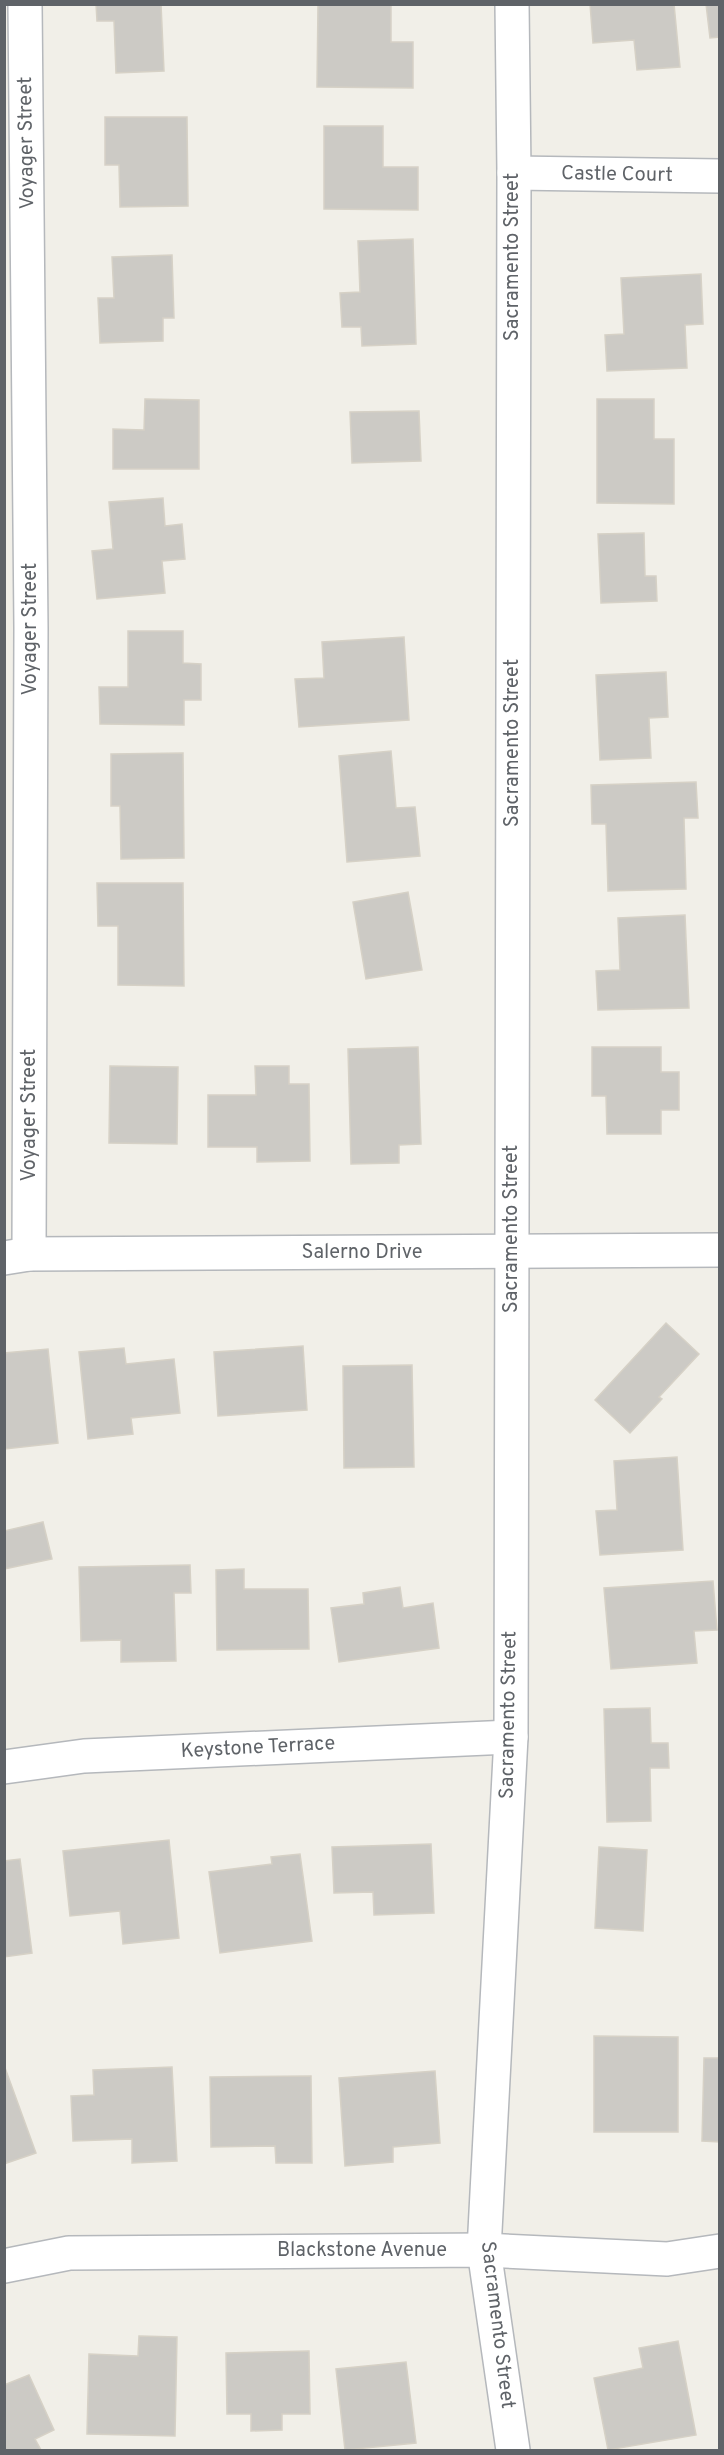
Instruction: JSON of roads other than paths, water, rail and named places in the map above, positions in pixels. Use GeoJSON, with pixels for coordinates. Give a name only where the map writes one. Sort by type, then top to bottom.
{"type":"FeatureCollection","features":[{"type":"Feature","properties":{"kind":"street","name":"Sacramento Street"},"geometry":{"type":"LineString","coordinates":[[512,4],[511,1737],[484,2250],[513,2451]]}},
{"type":"Feature","properties":{"kind":"street","name":"Voyager Street"},"geometry":{"type":"LineString","coordinates":[[17,1256],[18,7]]}},
{"type":"Feature","properties":{"kind":"street","name":"Castle Court"},"geometry":{"type":"LineString","coordinates":[[513,173],[720,176]]}},
{"type":"Feature","properties":{"kind":"street","name":"Salerno Drive"},"geometry":{"type":"LineString","coordinates":[[17,1256],[720,1250]]}},
{"type":"Feature","properties":{"kind":"street","name":"Keystone Terrace"},"geometry":{"type":"LineString","coordinates":[[4,1767],[84,1756],[511,1737]]}},
{"type":"Feature","properties":{"kind":"street","name":"Blackstone Avenue"},"geometry":{"type":"LineString","coordinates":[[4,2266],[69,2253],[484,2250],[668,2259],[720,2251]]}}]}
